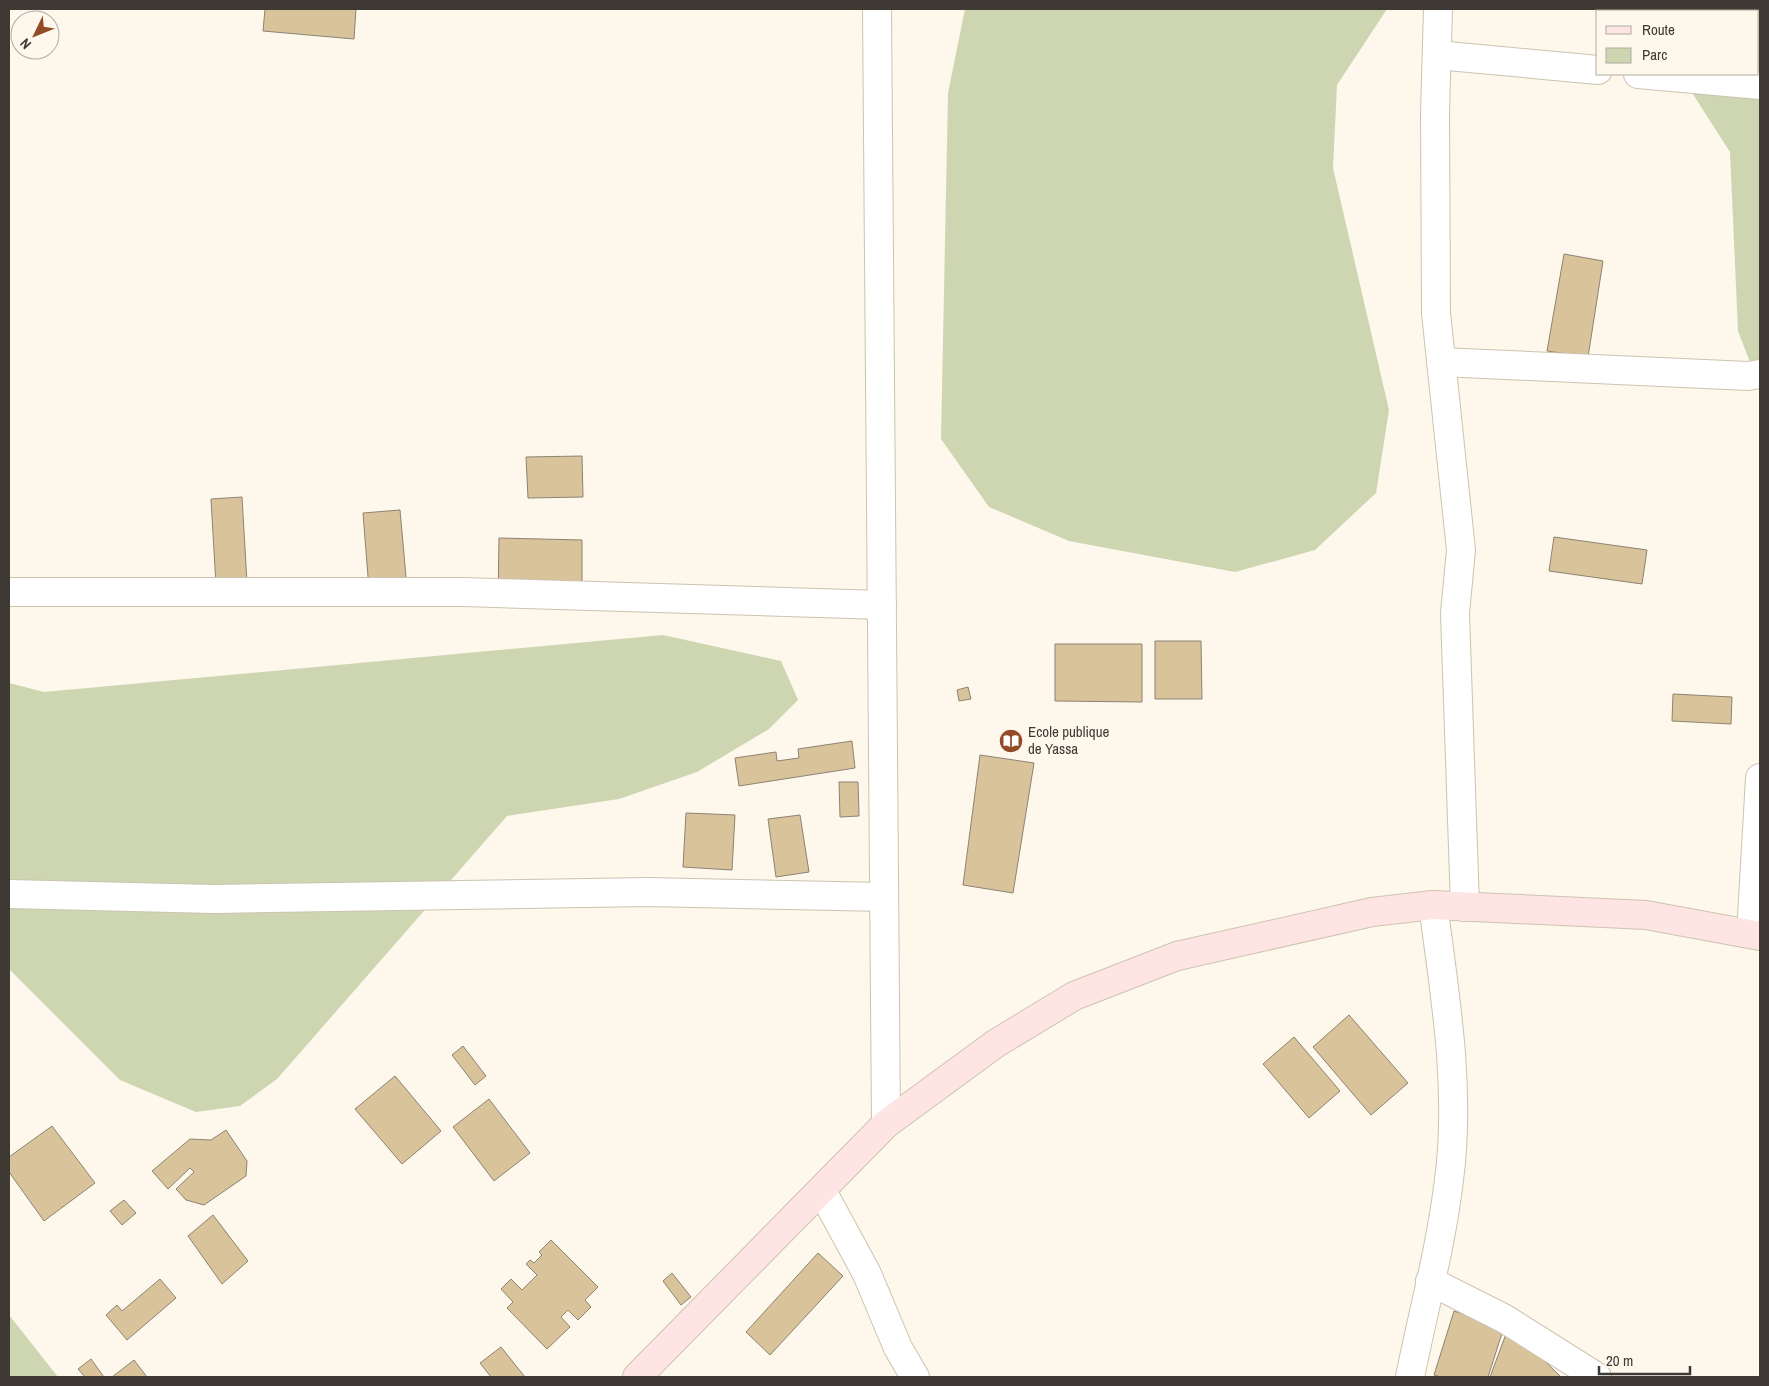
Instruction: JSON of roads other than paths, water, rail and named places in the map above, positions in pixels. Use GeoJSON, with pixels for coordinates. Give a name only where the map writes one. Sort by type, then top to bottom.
{"type":"FeatureCollection","features":[{"type":"Feature","properties":{"kind":"main road"},"geometry":{"type":"LineString","coordinates":[[637,1377],[886,1124],[995,1044],[1074,996],[1177,956],[1372,912],[1432,905],[1646,915],[1755,935]]}},
{"type":"Feature","properties":{"kind":"street"},"geometry":{"type":"LineString","coordinates":[[877,9],[886,1124]]}},
{"type":"Feature","properties":{"kind":"street"},"geometry":{"type":"LineString","coordinates":[[1438,9],[1436,313],[1461,550],[1455,613],[1465,906]]}},
{"type":"Feature","properties":{"kind":"street"},"geometry":{"type":"LineString","coordinates":[[1437,55],[1596,70]]}},
{"type":"Feature","properties":{"kind":"street"},"geometry":{"type":"LineString","coordinates":[[1649,75],[1760,85]]}},
{"type":"Feature","properties":{"kind":"street"},"geometry":{"type":"LineString","coordinates":[[1441,362],[1748,376],[1760,374]]}},
{"type":"Feature","properties":{"kind":"street"},"geometry":{"type":"LineString","coordinates":[[9,592],[464,592],[882,606]]}},
{"type":"Feature","properties":{"kind":"street"},"geometry":{"type":"LineString","coordinates":[[1755,935],[1760,778]]}},
{"type":"Feature","properties":{"kind":"street"},"geometry":{"type":"LineString","coordinates":[[9,894],[214,899],[648,892],[884,897]]}},
{"type":"Feature","properties":{"kind":"street"},"geometry":{"type":"LineString","coordinates":[[1410,1377],[1441,1233],[1450,1179],[1453,1126],[1450,1047],[1432,905]]}},
{"type":"Feature","properties":{"kind":"street"},"geometry":{"type":"LineString","coordinates":[[822,1191],[867,1274],[898,1348],[916,1377]]}},
{"type":"Feature","properties":{"kind":"street"},"geometry":{"type":"LineString","coordinates":[[1430,1281],[1505,1319],[1597,1377]]}},
{"type":"Feature","properties":{"kind":"place","name":"Ecole publique de Yassa"},"geometry":{"type":"Point","coordinates":[1011,741]}}]}
